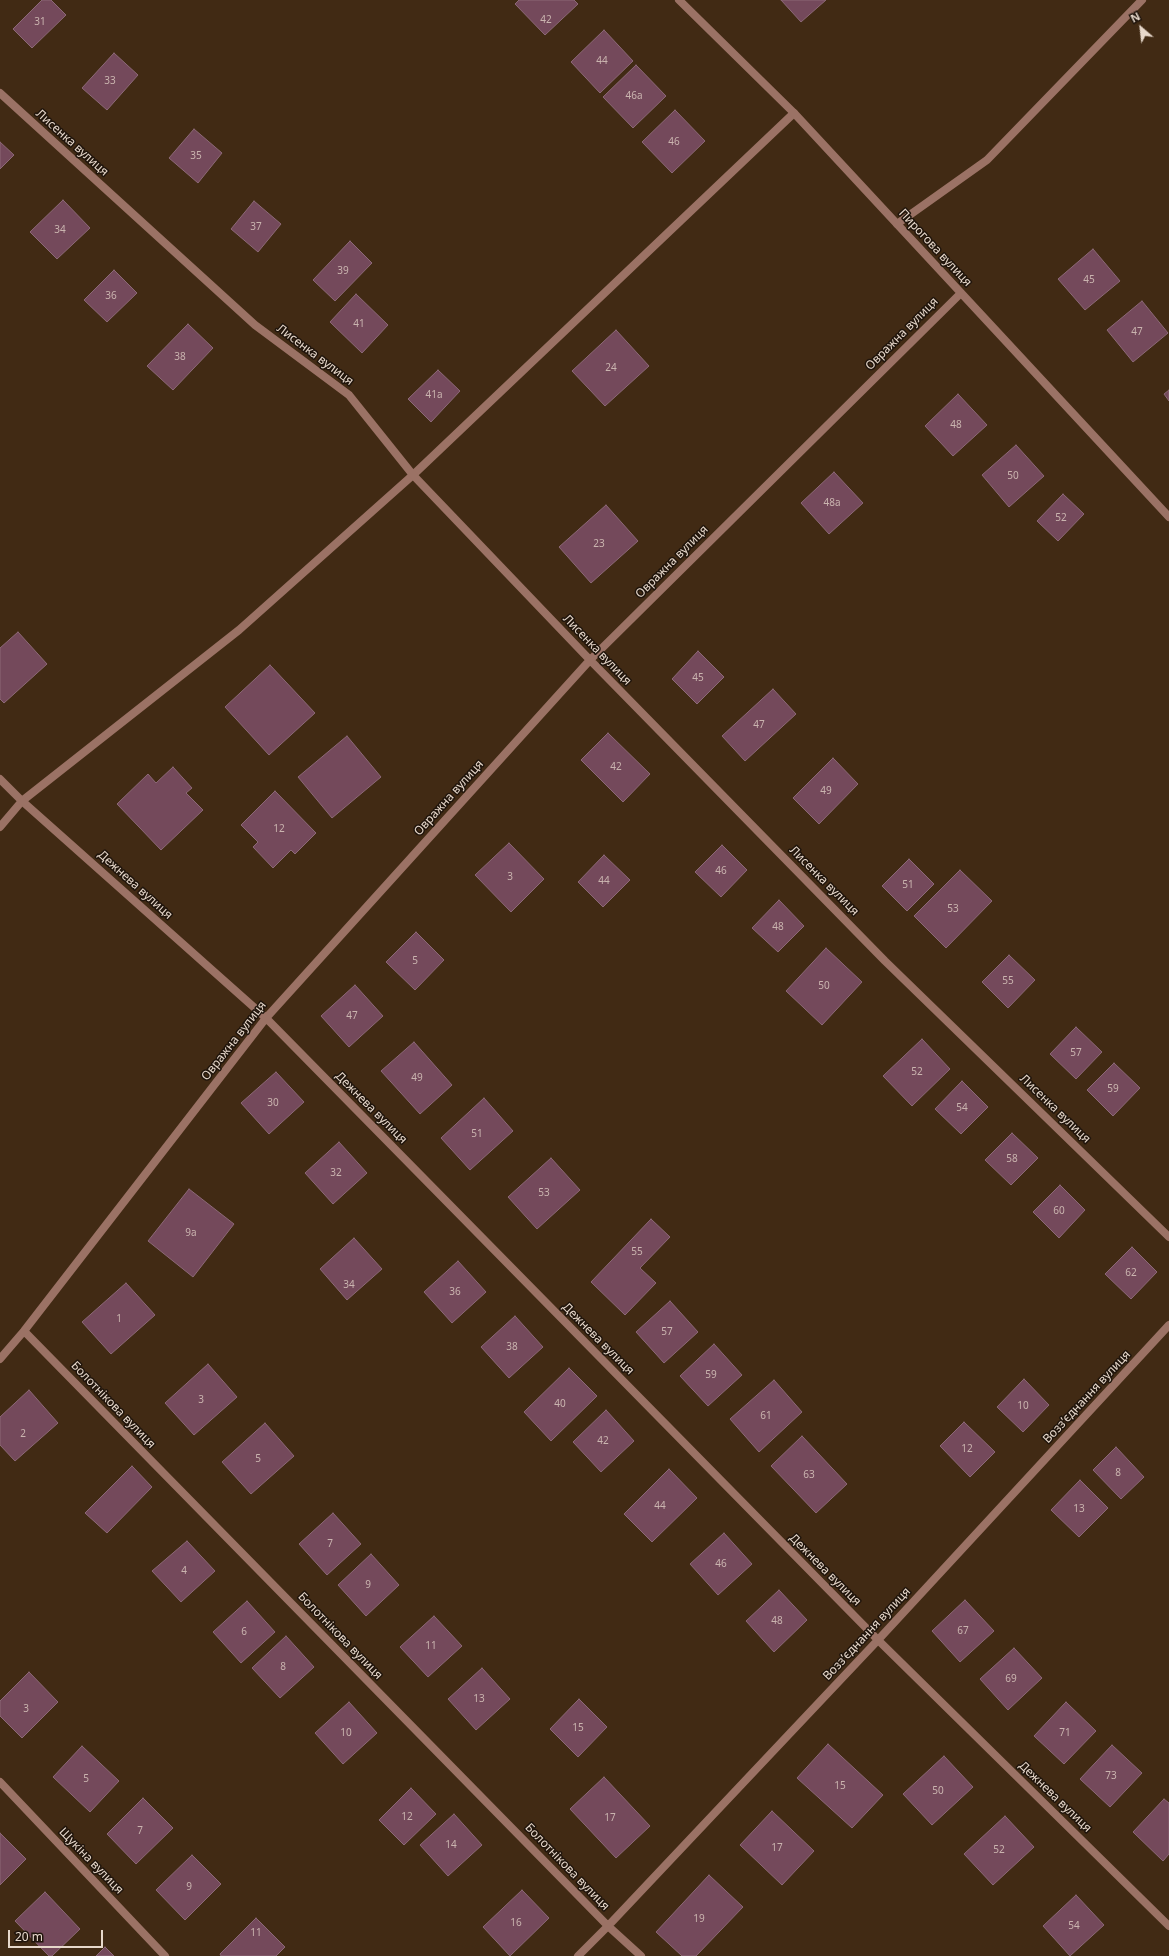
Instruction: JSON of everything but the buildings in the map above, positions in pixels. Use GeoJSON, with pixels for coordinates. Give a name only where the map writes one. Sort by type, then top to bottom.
{"type":"FeatureCollection","features":[{"type":"Feature","properties":{"kind":"street","name":"Пирогова вулиця"},"geometry":{"type":"LineString","coordinates":[[679,0],[794,113],[1169,517]]}},
{"type":"Feature","properties":{"kind":"street"},"geometry":{"type":"LineString","coordinates":[[897,224],[987,160],[1142,0]]}},
{"type":"Feature","properties":{"kind":"street","name":"Лисенка вулиця"},"geometry":{"type":"LineString","coordinates":[[0,93],[255,325],[349,395],[413,476],[590,660],[891,966],[1169,1237]]}},
{"type":"Feature","properties":{"kind":"street"},"geometry":{"type":"LineString","coordinates":[[0,827],[22,801],[239,630],[413,476],[794,113]]}},
{"type":"Feature","properties":{"kind":"street","name":"Овражна вулиця"},"geometry":{"type":"LineString","coordinates":[[0,1359],[24,1331],[266,1018],[590,660],[961,293]]}},
{"type":"Feature","properties":{"kind":"street","name":"Дежнева вулиця"},"geometry":{"type":"LineString","coordinates":[[0,779],[22,801],[266,1018],[878,1640],[1169,1926]]}},
{"type":"Feature","properties":{"kind":"street","name":"Возз’єднання вулиця"},"geometry":{"type":"LineString","coordinates":[[578,1956],[878,1640],[1169,1325]]}},
{"type":"Feature","properties":{"kind":"street","name":"Болотнікова вулиця"},"geometry":{"type":"LineString","coordinates":[[24,1331],[608,1926],[641,1956]]}},
{"type":"Feature","properties":{"kind":"street","name":"Щукіна вулиця"},"geometry":{"type":"LineString","coordinates":[[0,1782],[165,1956]]}}]}
